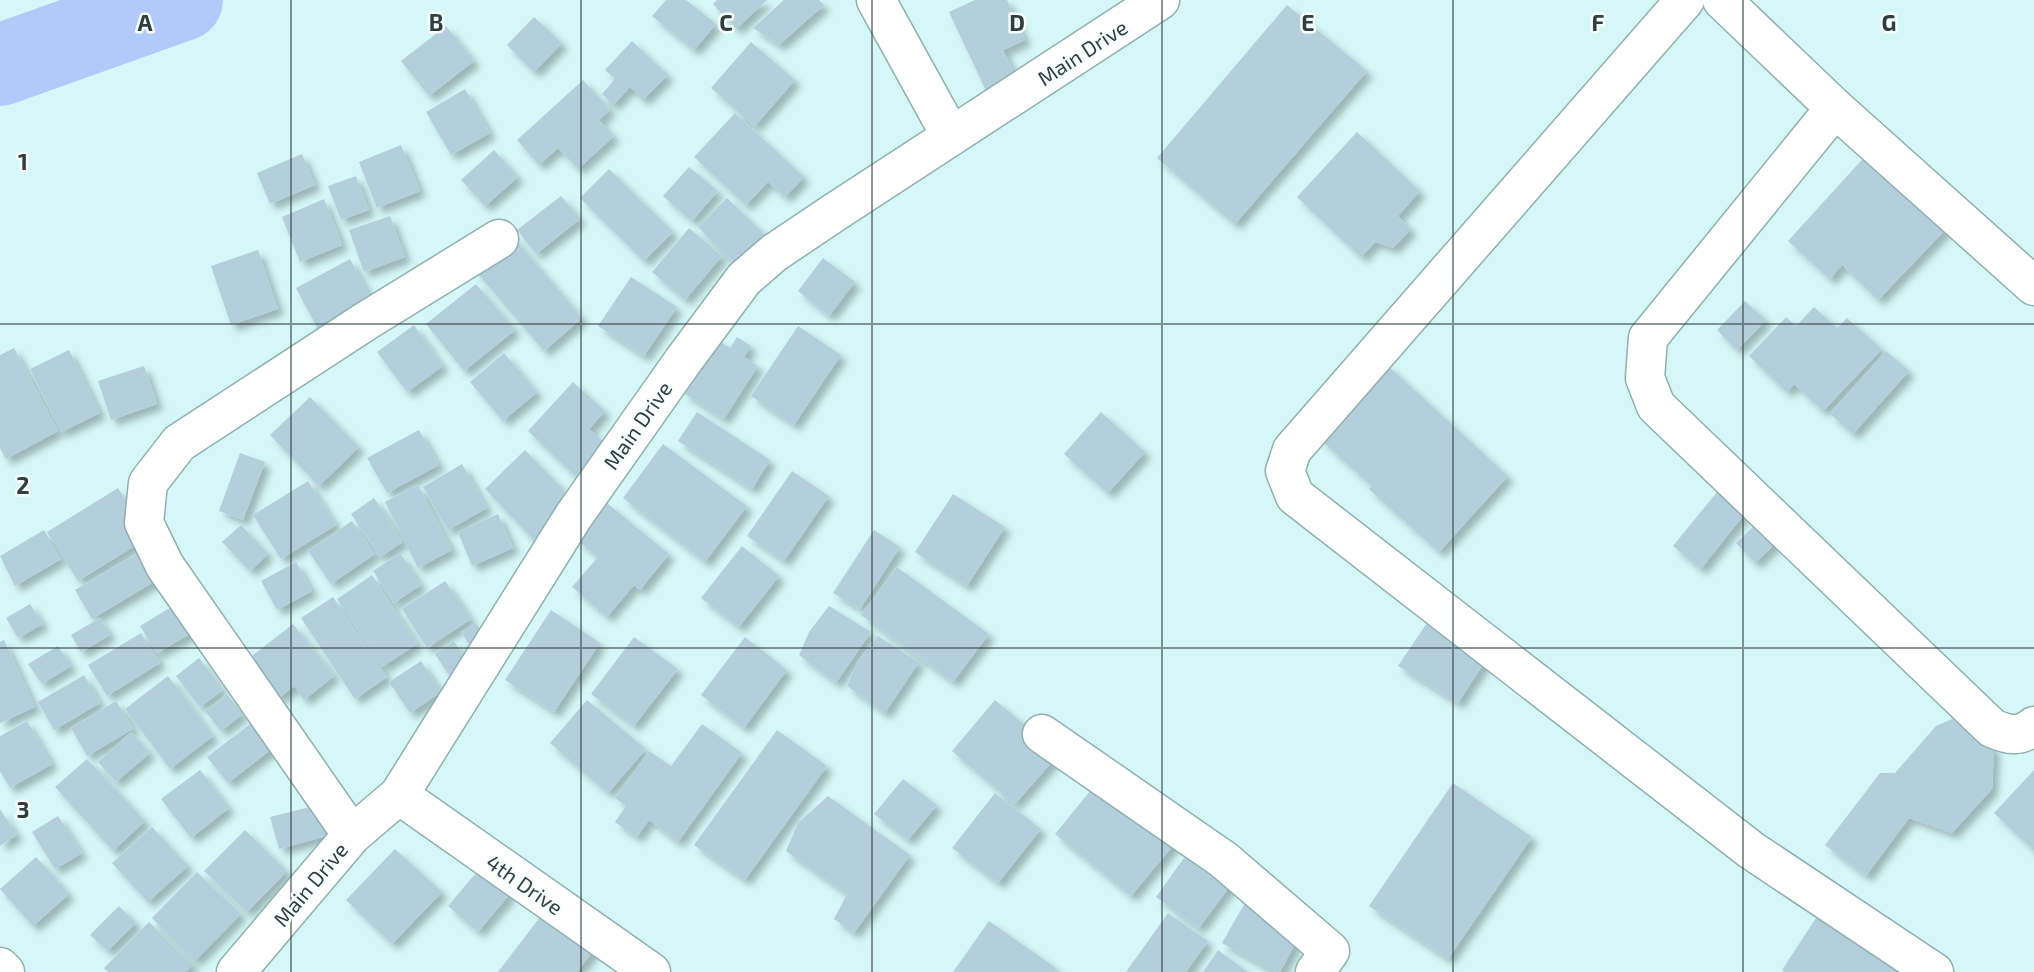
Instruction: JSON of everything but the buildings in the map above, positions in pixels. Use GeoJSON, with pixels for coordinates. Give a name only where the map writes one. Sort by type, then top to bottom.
{"type":"FeatureCollection","features":[{"type":"Feature","properties":{"kind":"street"},"geometry":{"type":"LineString","coordinates":[[876,0],[951,136]]}},
{"type":"Feature","properties":{"kind":"street","name":"Main Drive"},"geometry":{"type":"LineString","coordinates":[[236,972],[352,835],[399,795],[573,517],[683,360],[744,279],[786,245],[1160,0]]}},
{"type":"Feature","properties":{"kind":"street"},"geometry":{"type":"LineString","coordinates":[[1685,0],[1292,450],[1285,471],[1295,496],[1751,850],[1934,972]]}},
{"type":"Feature","properties":{"kind":"street"},"geometry":{"type":"LineString","coordinates":[[1722,0],[1835,108],[2034,286]]}},
{"type":"Feature","properties":{"kind":"street"},"geometry":{"type":"LineString","coordinates":[[1835,108],[1648,338],[1645,379],[1656,406],[1992,728],[2010,735],[2030,730],[2034,726]]}},
{"type":"Feature","properties":{"kind":"street"},"geometry":{"type":"LineString","coordinates":[[352,835],[165,566],[144,523],[148,483],[180,443],[366,321],[499,239]]}},
{"type":"Feature","properties":{"kind":"street"},"geometry":{"type":"LineString","coordinates":[[1042,734],[1224,860],[1330,951],[1315,972]]}},
{"type":"Feature","properties":{"kind":"street","name":"4th Drive"},"geometry":{"type":"LineString","coordinates":[[399,795],[651,972]]}},
{"type":"Feature","properties":{"kind":"street"},"geometry":{"type":"LineString","coordinates":[[0,967],[5,972]]}},
{"type":"Feature","properties":{"kind":"waterway"},"geometry":{"type":"LineString","coordinates":[[0,65],[182,0]]}}]}
